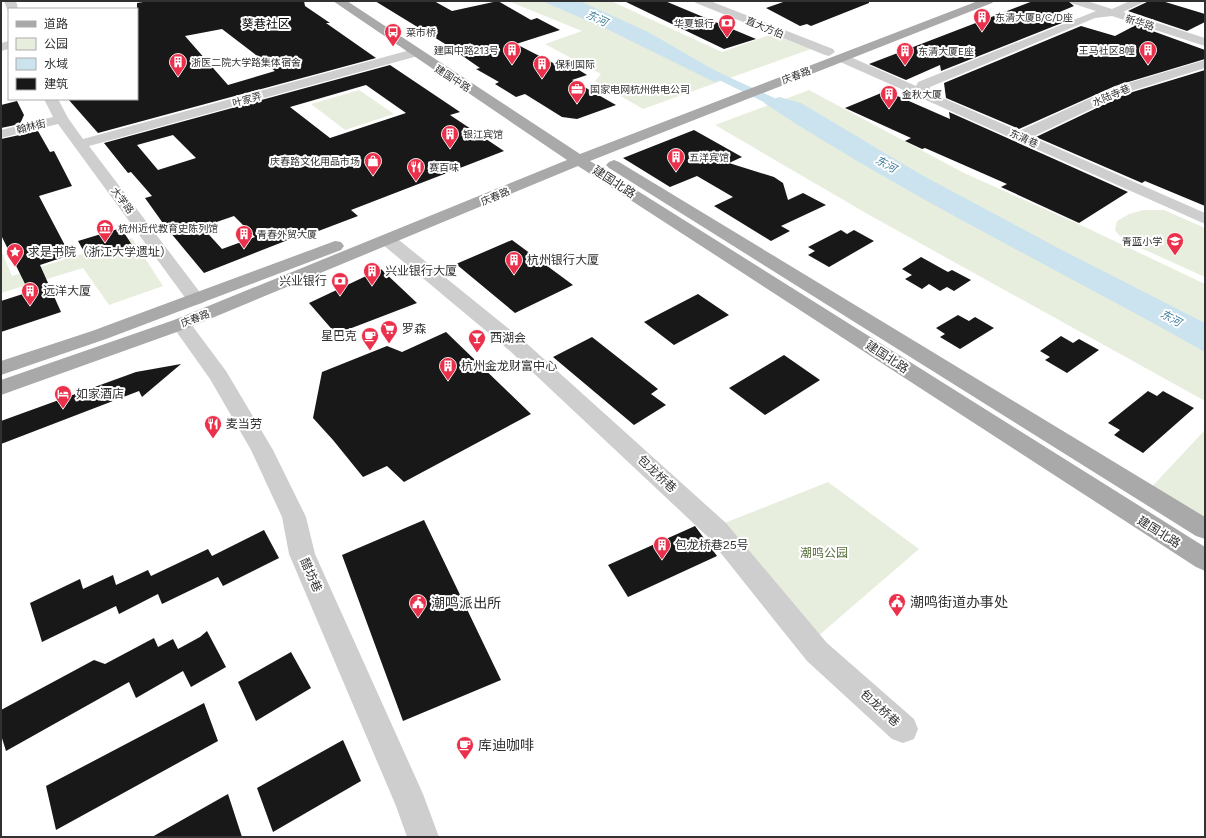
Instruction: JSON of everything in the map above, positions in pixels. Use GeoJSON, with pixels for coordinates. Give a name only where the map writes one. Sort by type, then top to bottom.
{"type":"FeatureCollection","features":[{"type":"Feature","properties":{"kind":"main road","name":"建国中路"},"geometry":{"type":"LineString","coordinates":[[338,1],[414,53],[582,153]]}},
{"type":"Feature","properties":{"kind":"main road","name":"建国中路"},"geometry":{"type":"LineString","coordinates":[[354,1],[515,111],[582,153]]}},
{"type":"Feature","properties":{"kind":"main road","name":"庆春路"},"geometry":{"type":"LineString","coordinates":[[836,55],[966,1]]}},
{"type":"Feature","properties":{"kind":"main road","name":"庆春路"},"geometry":{"type":"LineString","coordinates":[[1,388],[181,324],[388,240],[582,153],[719,94],[760,83],[988,1]]}},
{"type":"Feature","properties":{"kind":"main road","name":"庆春路"},"geometry":{"type":"LineString","coordinates":[[1,368],[196,299],[459,198],[733,100],[760,83]]}},
{"type":"Feature","properties":{"kind":"main road","name":"建国北路"},"geometry":{"type":"LineString","coordinates":[[582,153],[1205,529]]}},
{"type":"Feature","properties":{"kind":"main road","name":"建国北路"},"geometry":{"type":"LineString","coordinates":[[582,153],[1205,560]]}},
{"type":"Feature","properties":{"kind":"street","name":"直大方伯"},"geometry":{"type":"LineString","coordinates":[[700,1],[836,55]]}},
{"type":"Feature","properties":{"kind":"street","name":"新华路"},"geometry":{"type":"LineString","coordinates":[[1075,1],[1205,42]]}},
{"type":"Feature","properties":{"kind":"street"},"geometry":{"type":"LineString","coordinates":[[922,94],[923,85],[1093,15],[1112,13],[1140,1]]}},
{"type":"Feature","properties":{"kind":"street"},"geometry":{"type":"LineString","coordinates":[[1183,35],[1198,29]]}},
{"type":"Feature","properties":{"kind":"street","name":"叶家弄"},"geometry":{"type":"LineString","coordinates":[[80,144],[414,53]]}},
{"type":"Feature","properties":{"kind":"street","name":"东清巷"},"geometry":{"type":"LineString","coordinates":[[836,55],[1205,219]]}},
{"type":"Feature","properties":{"kind":"street","name":"水陆寺巷"},"geometry":{"type":"LineString","coordinates":[[1021,136],[1120,90],[1205,64]]}},
{"type":"Feature","properties":{"kind":"street","name":"大学路"},"geometry":{"type":"LineString","coordinates":[[52,100],[61,119],[196,299]]}},
{"type":"Feature","properties":{"kind":"street","name":"翰林街"},"geometry":{"type":"LineString","coordinates":[[1,134],[61,119]]}},
{"type":"Feature","properties":{"kind":"street","name":"包龙桥巷"},"geometry":{"type":"LineString","coordinates":[[388,240],[516,346],[717,530],[817,652],[903,729]]}},
{"type":"Feature","properties":{"kind":"street","name":"醋坊巷"},"geometry":{"type":"LineString","coordinates":[[181,324],[219,376],[262,450],[291,510],[302,554],[412,805],[423,837]]}},
{"type":"Feature","properties":{"kind":"green space"},"geometry":{"type":"Polygon","coordinates":[[[508,1],[611,1],[722,52],[772,34],[811,49],[643,109],[595,81],[601,74],[545,44],[582,31],[508,1]]]}},
{"type":"Feature","properties":{"kind":"green space"},"geometry":{"type":"Polygon","coordinates":[[[359,90],[394,114],[345,130],[311,104],[359,90]]]}},
{"type":"Feature","properties":{"kind":"green space"},"geometry":{"type":"Polygon","coordinates":[[[809,90],[964,173],[1087,228],[1205,284],[1205,401],[871,216],[715,125],[809,90]]]}},
{"type":"Feature","properties":{"kind":"green space","name":"青蓝小学"},"geometry":{"type":"Polygon","coordinates":[[[1144,210],[1164,210],[1205,228],[1205,277],[1123,240],[1115,230],[1117,221],[1129,214],[1144,210]]]}},
{"type":"Feature","properties":{"kind":"green space"},"geometry":{"type":"Polygon","coordinates":[[[132,238],[163,286],[109,305],[83,268],[1,293],[1,250],[12,276],[132,238]]]}},
{"type":"Feature","properties":{"kind":"green space"},"geometry":{"type":"Polygon","coordinates":[[[1205,430],[1205,529],[1145,494],[1205,430]]]}},
{"type":"Feature","properties":{"kind":"green space","name":"潮鸣公园"},"geometry":{"type":"Polygon","coordinates":[[[828,482],[919,549],[817,637],[722,524],[828,482]]]}},
{"type":"Feature","properties":{"kind":"water"},"geometry":{"type":"Polygon","coordinates":[[[542,1],[580,1],[648,32],[728,78],[714,82],[611,31],[542,1]]]}},
{"type":"Feature","properties":{"kind":"water"},"geometry":{"type":"Polygon","coordinates":[[[779,97],[801,103],[920,174],[1058,248],[1205,323],[1205,352],[927,201],[817,137],[764,103],[779,97]]]}},
{"type":"Feature","properties":{"kind":"building"},"geometry":{"type":"Polygon","coordinates":[[[149,1],[304,1],[305,6],[330,23],[326,23],[376,58],[98,133],[69,100],[138,100],[137,3],[149,1]],[[222,29],[185,36],[228,85],[275,71],[258,58],[260,58],[222,29]]]}},
{"type":"Feature","properties":{"kind":"building"},"geometry":{"type":"Polygon","coordinates":[[[375,1],[434,1],[452,11],[498,1],[531,20],[537,18],[560,30],[516,44],[557,65],[566,62],[587,75],[572,80],[616,105],[577,119],[562,117],[525,94],[516,97],[495,84],[499,82],[476,69],[480,68],[455,50],[375,1]]]}},
{"type":"Feature","properties":{"kind":"building"},"geometry":{"type":"Polygon","coordinates":[[[624,1],[665,1],[756,39],[724,49],[624,1]]]}},
{"type":"Feature","properties":{"kind":"building"},"geometry":{"type":"Polygon","coordinates":[[[786,1],[869,1],[869,3],[811,26],[807,24],[800,26],[766,8],[786,1]]]}},
{"type":"Feature","properties":{"kind":"building","name":"东清大厦B/C/D座"},"geometry":{"type":"Polygon","coordinates":[[[1033,1],[1068,1],[1074,6],[1050,16],[1067,21],[941,71],[940,65],[906,80],[869,64],[1033,1]]]}},
{"type":"Feature","properties":{"kind":"building"},"geometry":{"type":"Polygon","coordinates":[[[1149,1],[1162,1],[1205,14],[1205,22],[1187,31],[1128,11],[1149,1]]]}},
{"type":"Feature","properties":{"kind":"building"},"geometry":{"type":"Polygon","coordinates":[[[1136,25],[1205,50],[1205,59],[1115,86],[1019,129],[946,98],[944,83],[1081,26],[1115,36],[1136,25]]]}},
{"type":"Feature","properties":{"kind":"building"},"geometry":{"type":"Polygon","coordinates":[[[390,65],[460,112],[450,115],[504,151],[351,210],[358,216],[300,238],[298,236],[204,273],[165,226],[145,198],[152,196],[131,172],[128,173],[104,143],[390,65]],[[366,85],[290,107],[330,138],[406,113],[366,85]],[[173,135],[137,145],[158,170],[196,158],[173,135]],[[234,216],[202,227],[222,249],[255,237],[234,216]]]}},
{"type":"Feature","properties":{"kind":"building"},"geometry":{"type":"Polygon","coordinates":[[[1205,70],[1205,206],[1145,181],[1142,183],[1036,137],[1126,94],[1205,70]]]}},
{"type":"Feature","properties":{"kind":"building"},"geometry":{"type":"Polygon","coordinates":[[[886,91],[950,119],[949,112],[1128,192],[1079,223],[1001,187],[1007,184],[925,148],[922,149],[905,141],[911,138],[845,108],[886,91]]]}},
{"type":"Feature","properties":{"kind":"building"},"geometry":{"type":"Polygon","coordinates":[[[17,101],[24,115],[20,124],[1,128],[1,105],[17,101]]]}},
{"type":"Feature","properties":{"kind":"building"},"geometry":{"type":"Polygon","coordinates":[[[694,130],[742,157],[729,163],[774,177],[783,183],[788,200],[803,193],[826,205],[781,226],[790,231],[771,241],[714,206],[733,197],[697,176],[670,187],[623,158],[694,130]]]}},
{"type":"Feature","properties":{"kind":"building"},"geometry":{"type":"Polygon","coordinates":[[[38,131],[50,152],[54,151],[72,186],[39,196],[70,255],[40,265],[61,312],[1,332],[1,301],[29,292],[1,235],[1,139],[38,131]]]}},
{"type":"Feature","properties":{"kind":"building","name":"杭州近代教育史陈列馆"},"geometry":{"type":"Polygon","coordinates":[[[121,228],[132,245],[88,259],[78,241],[121,228]]]}},
{"type":"Feature","properties":{"kind":"building"},"geometry":{"type":"Polygon","coordinates":[[[841,230],[847,234],[854,230],[874,241],[829,267],[808,255],[815,251],[808,247],[841,230]]]}},
{"type":"Feature","properties":{"kind":"building","name":"杭州银行大厦"},"geometry":{"type":"Polygon","coordinates":[[[512,240],[573,285],[515,313],[456,264],[512,240]]]}},
{"type":"Feature","properties":{"kind":"building"},"geometry":{"type":"Polygon","coordinates":[[[921,257],[948,272],[952,270],[971,280],[954,291],[947,287],[940,291],[929,284],[922,289],[905,279],[912,275],[902,269],[921,257]]]}},
{"type":"Feature","properties":{"kind":"building","name":"兴业银行大厦"},"geometry":{"type":"Polygon","coordinates":[[[381,269],[417,303],[336,334],[309,303],[381,269]]]}},
{"type":"Feature","properties":{"kind":"building"},"geometry":{"type":"Polygon","coordinates":[[[698,294],[729,315],[674,345],[644,322],[698,294]]]}},
{"type":"Feature","properties":{"kind":"building"},"geometry":{"type":"Polygon","coordinates":[[[958,315],[969,321],[975,317],[994,328],[960,349],[940,337],[945,334],[936,328],[958,315]]]}},
{"type":"Feature","properties":{"kind":"building","name":"杭州金龙财富中心"},"geometry":{"type":"Polygon","coordinates":[[[446,332],[531,414],[404,482],[387,466],[363,477],[313,418],[322,372],[387,346],[402,352],[446,332]]]}},
{"type":"Feature","properties":{"kind":"building"},"geometry":{"type":"Polygon","coordinates":[[[1061,336],[1073,343],[1079,339],[1099,350],[1067,373],[1045,360],[1050,357],[1040,351],[1061,336]]]}},
{"type":"Feature","properties":{"kind":"building"},"geometry":{"type":"Polygon","coordinates":[[[592,337],[658,389],[651,394],[666,405],[634,425],[553,357],[592,337]]]}},
{"type":"Feature","properties":{"kind":"building"},"geometry":{"type":"Polygon","coordinates":[[[784,355],[820,380],[765,415],[729,388],[784,355]]]}},
{"type":"Feature","properties":{"kind":"building","name":"如家酒店"},"geometry":{"type":"Polygon","coordinates":[[[181,364],[142,397],[139,391],[1,444],[1,421],[136,372],[181,364]]]}},
{"type":"Feature","properties":{"kind":"building"},"geometry":{"type":"Polygon","coordinates":[[[1148,391],[1157,396],[1163,391],[1194,408],[1143,453],[1114,435],[1120,430],[1108,423],[1148,391]]]}},
{"type":"Feature","properties":{"kind":"building","name":"潮鸣派出所"},"geometry":{"type":"Polygon","coordinates":[[[424,520],[501,680],[403,721],[342,555],[424,520]]]}},
{"type":"Feature","properties":{"kind":"building","name":"包龙桥巷25号"},"geometry":{"type":"Polygon","coordinates":[[[695,526],[717,556],[628,597],[608,565],[695,526]]]}},
{"type":"Feature","properties":{"kind":"building"},"geometry":{"type":"Polygon","coordinates":[[[264,530],[279,558],[223,586],[218,577],[162,604],[158,594],[119,614],[116,606],[42,642],[30,603],[80,579],[83,589],[113,575],[116,585],[148,570],[151,576],[208,549],[212,556],[264,530]]]}},
{"type":"Feature","properties":{"kind":"building"},"geometry":{"type":"Polygon","coordinates":[[[207,631],[226,667],[191,687],[183,671],[136,698],[129,682],[6,751],[1,735],[1,710],[94,660],[105,664],[154,638],[158,647],[173,639],[178,649],[200,637],[207,631]]]}},
{"type":"Feature","properties":{"kind":"building"},"geometry":{"type":"Polygon","coordinates":[[[291,652],[311,688],[256,721],[238,682],[291,652]]]}},
{"type":"Feature","properties":{"kind":"building"},"geometry":{"type":"Polygon","coordinates":[[[204,703],[218,741],[56,830],[46,786],[204,703]]]}},
{"type":"Feature","properties":{"kind":"building"},"geometry":{"type":"Polygon","coordinates":[[[343,740],[361,781],[273,832],[257,788],[343,740]]]}},
{"type":"Feature","properties":{"kind":"building"},"geometry":{"type":"Polygon","coordinates":[[[228,794],[242,837],[152,837],[228,794]]]}},
{"type":"Feature","properties":{"kind":"waterway","name":"东河"},"geometry":{"type":"LineString","coordinates":[[703,68],[794,112]]}},
{"type":"Feature","properties":{"kind":"place","name":"东清大厦B/C/D座"},"geometry":{"type":"Point","coordinates":[982,32]}},
{"type":"Feature","properties":{"kind":"place","name":"华夏银行"},"geometry":{"type":"Point","coordinates":[727,38]}},
{"type":"Feature","properties":{"kind":"place","name":"菜市桥"},"geometry":{"type":"Point","coordinates":[393,47]}},
{"type":"Feature","properties":{"kind":"place","name":"建国中路213号"},"geometry":{"type":"Point","coordinates":[512,65]}},
{"type":"Feature","properties":{"kind":"place","name":"王马社区8幢"},"geometry":{"type":"Point","coordinates":[1148,65]}},
{"type":"Feature","properties":{"kind":"place","name":"东清大厦E座"},"geometry":{"type":"Point","coordinates":[905,66]}},
{"type":"Feature","properties":{"kind":"place","name":"浙医二院大学路集体宿舍"},"geometry":{"type":"Point","coordinates":[178,77]}},
{"type":"Feature","properties":{"kind":"place","name":"保利国际"},"geometry":{"type":"Point","coordinates":[542,79]}},
{"type":"Feature","properties":{"kind":"place","name":"国家电网杭州供电公司"},"geometry":{"type":"Point","coordinates":[577,104]}},
{"type":"Feature","properties":{"kind":"place","name":"金秋大厦"},"geometry":{"type":"Point","coordinates":[889,109]}},
{"type":"Feature","properties":{"kind":"place","name":"银江宾馆"},"geometry":{"type":"Point","coordinates":[450,149]}},
{"type":"Feature","properties":{"kind":"place","name":"五洋宾馆"},"geometry":{"type":"Point","coordinates":[676,172]}},
{"type":"Feature","properties":{"kind":"place","name":"庆春路文化用品市场"},"geometry":{"type":"Point","coordinates":[373,176]}},
{"type":"Feature","properties":{"kind":"place","name":"赛百味"},"geometry":{"type":"Point","coordinates":[416,182]}},
{"type":"Feature","properties":{"kind":"place","name":"杭州近代教育史陈列馆"},"geometry":{"type":"Point","coordinates":[105,243]}},
{"type":"Feature","properties":{"kind":"place","name":"青春外贸大厦"},"geometry":{"type":"Point","coordinates":[244,249]}},
{"type":"Feature","properties":{"kind":"place","name":"青蓝小学"},"geometry":{"type":"Point","coordinates":[1175,256]}},
{"type":"Feature","properties":{"kind":"place","name":"求是书院（浙江大学遗址）"},"geometry":{"type":"Point","coordinates":[15,267]}},
{"type":"Feature","properties":{"kind":"place","name":"杭州银行大厦"},"geometry":{"type":"Point","coordinates":[514,275]}},
{"type":"Feature","properties":{"kind":"place","name":"兴业银行大厦"},"geometry":{"type":"Point","coordinates":[372,286]}},
{"type":"Feature","properties":{"kind":"place","name":"兴业银行"},"geometry":{"type":"Point","coordinates":[340,296]}},
{"type":"Feature","properties":{"kind":"place","name":"远洋大厦"},"geometry":{"type":"Point","coordinates":[30,306]}},
{"type":"Feature","properties":{"kind":"place","name":"罗森"},"geometry":{"type":"Point","coordinates":[389,344]}},
{"type":"Feature","properties":{"kind":"place","name":"星巴克"},"geometry":{"type":"Point","coordinates":[370,351]}},
{"type":"Feature","properties":{"kind":"place","name":"西湖会"},"geometry":{"type":"Point","coordinates":[477,353]}},
{"type":"Feature","properties":{"kind":"place","name":"杭州金龙财富中心"},"geometry":{"type":"Point","coordinates":[448,381]}},
{"type":"Feature","properties":{"kind":"place","name":"如家酒店"},"geometry":{"type":"Point","coordinates":[63,409]}},
{"type":"Feature","properties":{"kind":"place","name":"麦当劳"},"geometry":{"type":"Point","coordinates":[213,439]}},
{"type":"Feature","properties":{"kind":"place","name":"包龙桥巷25号"},"geometry":{"type":"Point","coordinates":[662,560]}},
{"type":"Feature","properties":{"kind":"place","name":"潮鸣街道办事处"},"geometry":{"type":"Point","coordinates":[897,617]}},
{"type":"Feature","properties":{"kind":"place","name":"潮鸣派出所"},"geometry":{"type":"Point","coordinates":[418,618]}},
{"type":"Feature","properties":{"kind":"place","name":"库迪咖啡"},"geometry":{"type":"Point","coordinates":[465,760]}},
{"type":"Feature","properties":{"kind":"district","name":"葵巷社区"},"geometry":{"type":"Point","coordinates":[266,24]}}]}
